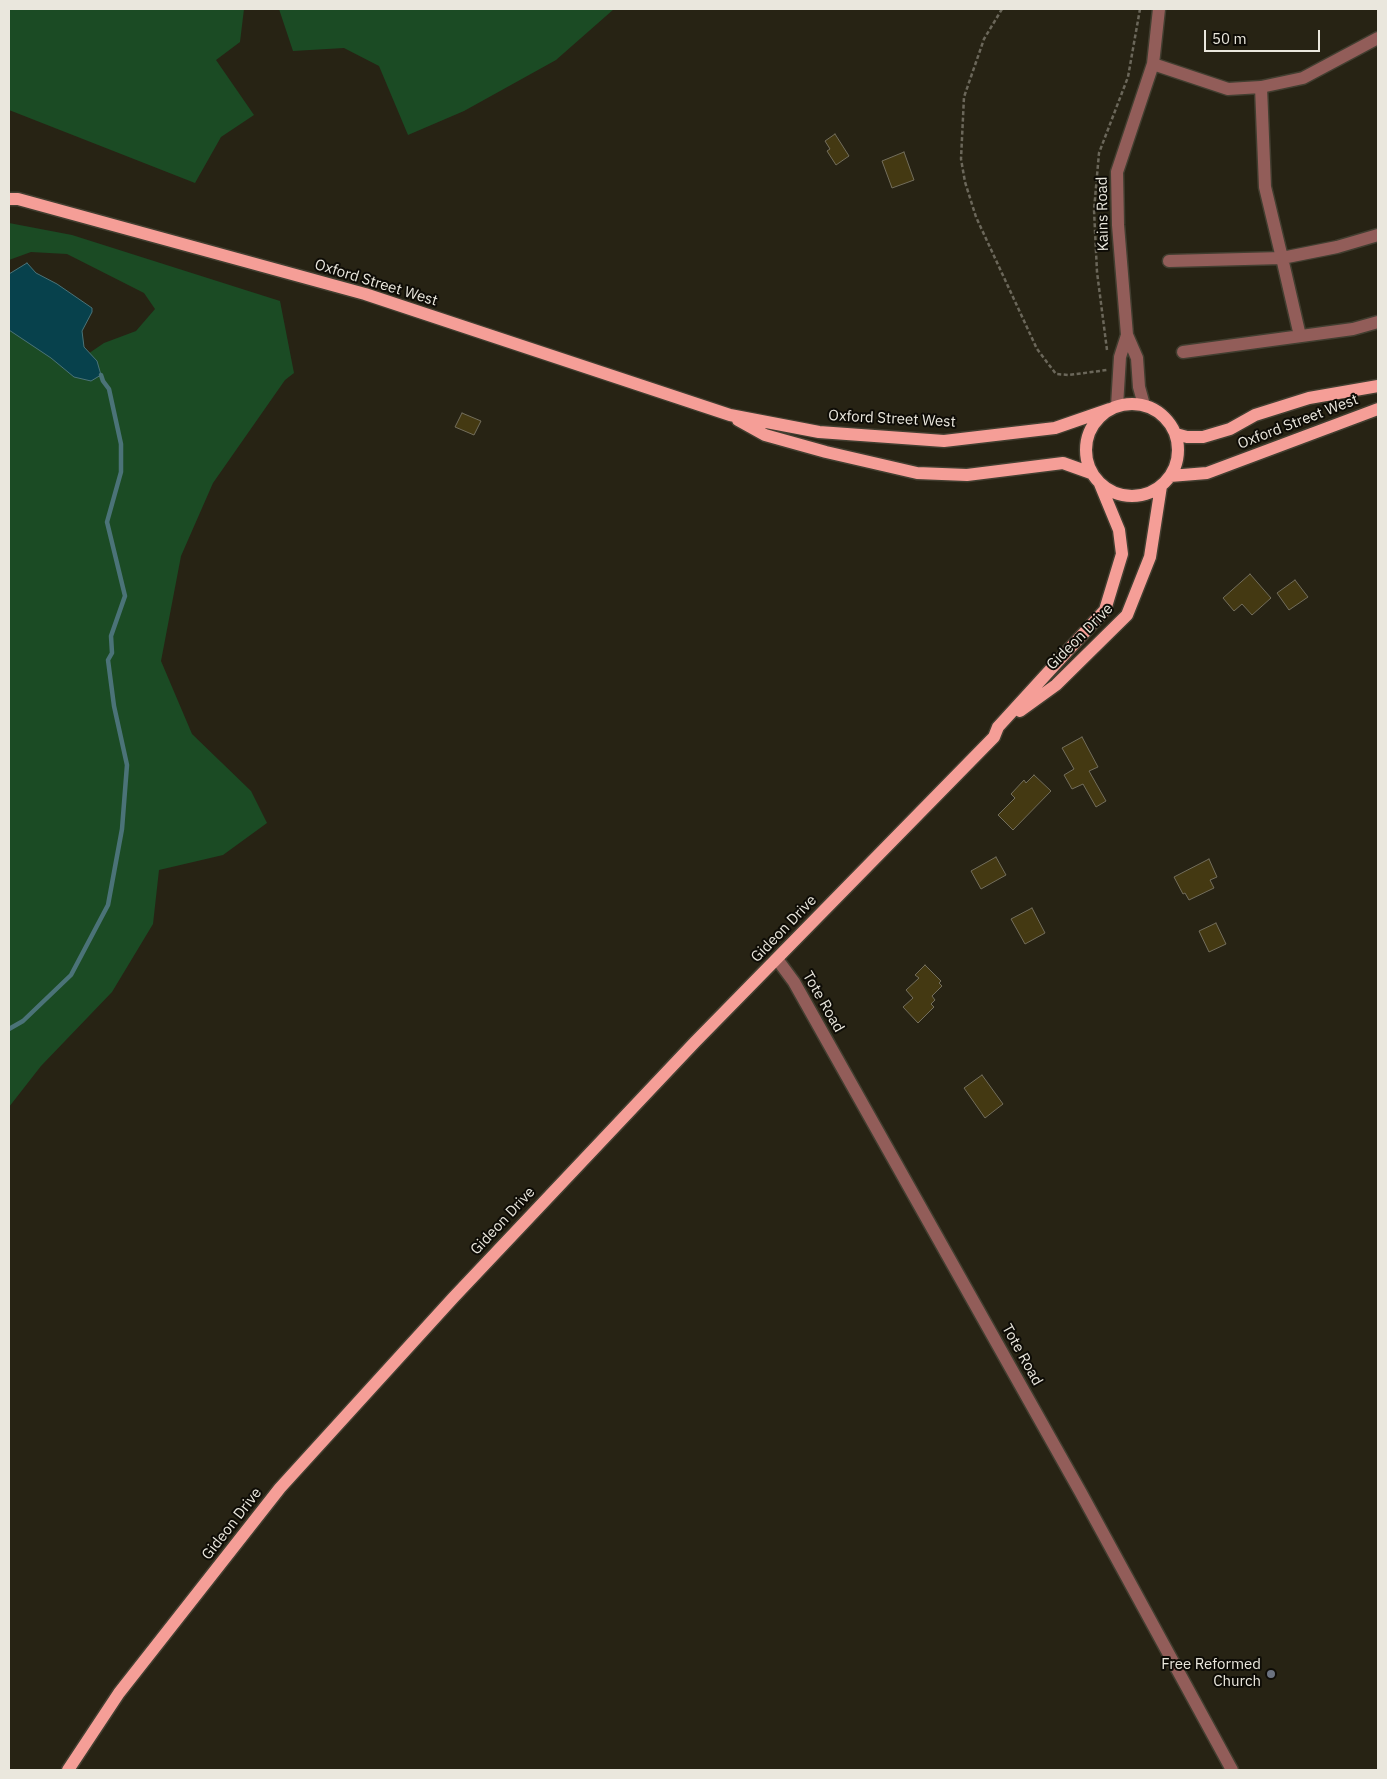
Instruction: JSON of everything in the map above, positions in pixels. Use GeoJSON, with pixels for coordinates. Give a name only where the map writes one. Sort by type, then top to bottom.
{"type":"FeatureCollection","features":[{"type":"Feature","properties":{"kind":"main road","name":"Oxford Street West"},"geometry":{"type":"LineString","coordinates":[[9,199],[18,199],[365,294],[730,415],[819,432],[944,440],[1055,428],[1114,407]]}},
{"type":"Feature","properties":{"kind":"main road","name":"Oxford Street West"},"geometry":{"type":"LineString","coordinates":[[1176,434],[1187,437],[1203,437],[1230,429],[1255,415],[1309,398],[1378,386]]}},
{"type":"Feature","properties":{"kind":"main road"},"geometry":{"type":"LineString","coordinates":[[1130,403],[1144,405],[1163,415],[1176,434],[1177,462],[1170,476],[1161,486],[1150,493],[1124,496],[1111,492],[1100,484],[1091,472],[1086,459],[1085,444],[1090,430],[1098,418],[1114,407],[1130,403]]}},
{"type":"Feature","properties":{"kind":"main road","name":"Oxford Street West"},"geometry":{"type":"LineString","coordinates":[[1170,476],[1207,474],[1378,409]]}},
{"type":"Feature","properties":{"kind":"main road","name":"Oxford Street West"},"geometry":{"type":"LineString","coordinates":[[730,415],[765,435],[917,474],[966,475],[1062,464],[1091,472]]}},
{"type":"Feature","properties":{"kind":"main road","name":"Gideon Drive"},"geometry":{"type":"LineString","coordinates":[[68,1770],[119,1693],[280,1488],[452,1298],[776,959],[994,737],[998,727],[1104,610],[1122,554],[1119,530],[1100,484]]}},
{"type":"Feature","properties":{"kind":"main road","name":"Gideon Drive"},"geometry":{"type":"LineString","coordinates":[[998,727],[1056,685],[1127,615],[1150,557],[1161,486]]}},
{"type":"Feature","properties":{"kind":"street","name":"Kains Road"},"geometry":{"type":"LineString","coordinates":[[1144,405],[1139,387],[1136,358],[1127,335],[1118,225],[1117,172],[1153,64],[1160,9]]}},
{"type":"Feature","properties":{"kind":"street"},"geometry":{"type":"LineString","coordinates":[[1153,64],[1228,88],[1261,87],[1303,78],[1378,38]]}},
{"type":"Feature","properties":{"kind":"street"},"geometry":{"type":"LineString","coordinates":[[1261,87],[1266,187],[1300,336]]}},
{"type":"Feature","properties":{"kind":"street"},"geometry":{"type":"LineString","coordinates":[[1169,261],[1282,258],[1337,247],[1378,234]]}},
{"type":"Feature","properties":{"kind":"street"},"geometry":{"type":"LineString","coordinates":[[1183,352],[1353,330],[1378,322]]}},
{"type":"Feature","properties":{"kind":"street","name":"Kains Road"},"geometry":{"type":"LineString","coordinates":[[1114,407],[1120,357],[1127,335]]}},
{"type":"Feature","properties":{"kind":"street","name":"Tote Road"},"geometry":{"type":"LineString","coordinates":[[776,959],[794,982],[848,1077],[1081,1493],[1232,1770]]}},
{"type":"Feature","properties":{"kind":"path"},"geometry":{"type":"LineString","coordinates":[[1002,9],[984,39],[964,97],[961,159],[965,182],[976,217],[1037,349],[1056,374],[1069,375],[1110,370]]}},
{"type":"Feature","properties":{"kind":"green space"},"geometry":{"type":"Polygon","coordinates":[[[9,9],[244,9],[240,42],[216,60],[254,115],[221,137],[195,183],[9,110],[9,9]]]}},
{"type":"Feature","properties":{"kind":"green space"},"geometry":{"type":"Polygon","coordinates":[[[279,9],[614,9],[556,60],[464,111],[408,135],[379,66],[344,48],[293,51],[279,9]]]}},
{"type":"Feature","properties":{"kind":"green space"},"geometry":{"type":"Polygon","coordinates":[[[9,223],[72,235],[280,301],[294,373],[285,380],[213,483],[181,556],[161,661],[192,734],[251,791],[267,823],[223,855],[159,870],[153,924],[112,992],[41,1066],[9,1107],[9,330],[58,359],[76,362],[104,343],[136,331],[155,309],[144,293],[67,254],[31,252],[9,260],[9,223]]]}},
{"type":"Feature","properties":{"kind":"water"},"geometry":{"type":"Polygon","coordinates":[[[27,263],[36,273],[57,284],[92,308],[92,312],[82,331],[84,347],[97,361],[101,375],[91,381],[74,377],[51,358],[9,330],[9,274],[27,263]]]}},
{"type":"Feature","properties":{"kind":"building"},"geometry":{"type":"Polygon","coordinates":[[[835,134],[849,156],[836,165],[827,151],[830,149],[825,141],[835,134]]]}},
{"type":"Feature","properties":{"kind":"building"},"geometry":{"type":"Polygon","coordinates":[[[904,152],[914,180],[892,188],[882,161],[904,152]]]}},
{"type":"Feature","properties":{"kind":"building"},"geometry":{"type":"Polygon","coordinates":[[[462,413],[481,421],[474,435],[455,427],[462,413]]]}},
{"type":"Feature","properties":{"kind":"building"},"geometry":{"type":"Polygon","coordinates":[[[1250,574],[1271,598],[1252,615],[1242,604],[1234,611],[1223,598],[1250,574]]]}},
{"type":"Feature","properties":{"kind":"building"},"geometry":{"type":"Polygon","coordinates":[[[1295,580],[1308,597],[1289,610],[1277,593],[1295,580]]]}},
{"type":"Feature","properties":{"kind":"building"},"geometry":{"type":"Polygon","coordinates":[[[1082,737],[1098,767],[1089,771],[1106,801],[1096,807],[1083,784],[1072,789],[1064,775],[1074,769],[1062,748],[1082,737]]]}},
{"type":"Feature","properties":{"kind":"building"},"geometry":{"type":"Polygon","coordinates":[[[1034,775],[1051,791],[1013,830],[998,815],[1015,798],[1011,794],[1024,780],[1026,783],[1034,775]]]}},
{"type":"Feature","properties":{"kind":"building"},"geometry":{"type":"Polygon","coordinates":[[[996,857],[1006,875],[981,889],[971,871],[996,857]]]}},
{"type":"Feature","properties":{"kind":"building"},"geometry":{"type":"Polygon","coordinates":[[[1209,859],[1217,877],[1210,880],[1214,888],[1189,900],[1185,893],[1183,894],[1174,877],[1209,859]]]}},
{"type":"Feature","properties":{"kind":"building"},"geometry":{"type":"Polygon","coordinates":[[[1032,908],[1045,933],[1025,944],[1011,919],[1032,908]]]}},
{"type":"Feature","properties":{"kind":"building"},"geometry":{"type":"Polygon","coordinates":[[[1216,923],[1226,944],[1209,952],[1199,931],[1216,923]]]}},
{"type":"Feature","properties":{"kind":"building"},"geometry":{"type":"Polygon","coordinates":[[[925,965],[941,981],[939,983],[942,986],[932,996],[935,1000],[931,1004],[934,1007],[918,1023],[903,1007],[913,998],[906,990],[919,978],[915,975],[925,965]]]}},
{"type":"Feature","properties":{"kind":"building"},"geometry":{"type":"Polygon","coordinates":[[[982,1075],[1003,1104],[985,1118],[964,1088],[982,1075]]]}},
{"type":"Feature","properties":{"kind":"waterway"},"geometry":{"type":"LineString","coordinates":[[9,1029],[23,1021],[71,975],[108,905],[122,829],[127,765],[114,706],[108,660],[112,653],[111,636],[125,596],[107,522],[121,472],[121,444],[109,389],[101,375]]}},
{"type":"Feature","properties":{"kind":"place","name":"Free Reformed Church"},"geometry":{"type":"Point","coordinates":[1271,1674]}}]}
